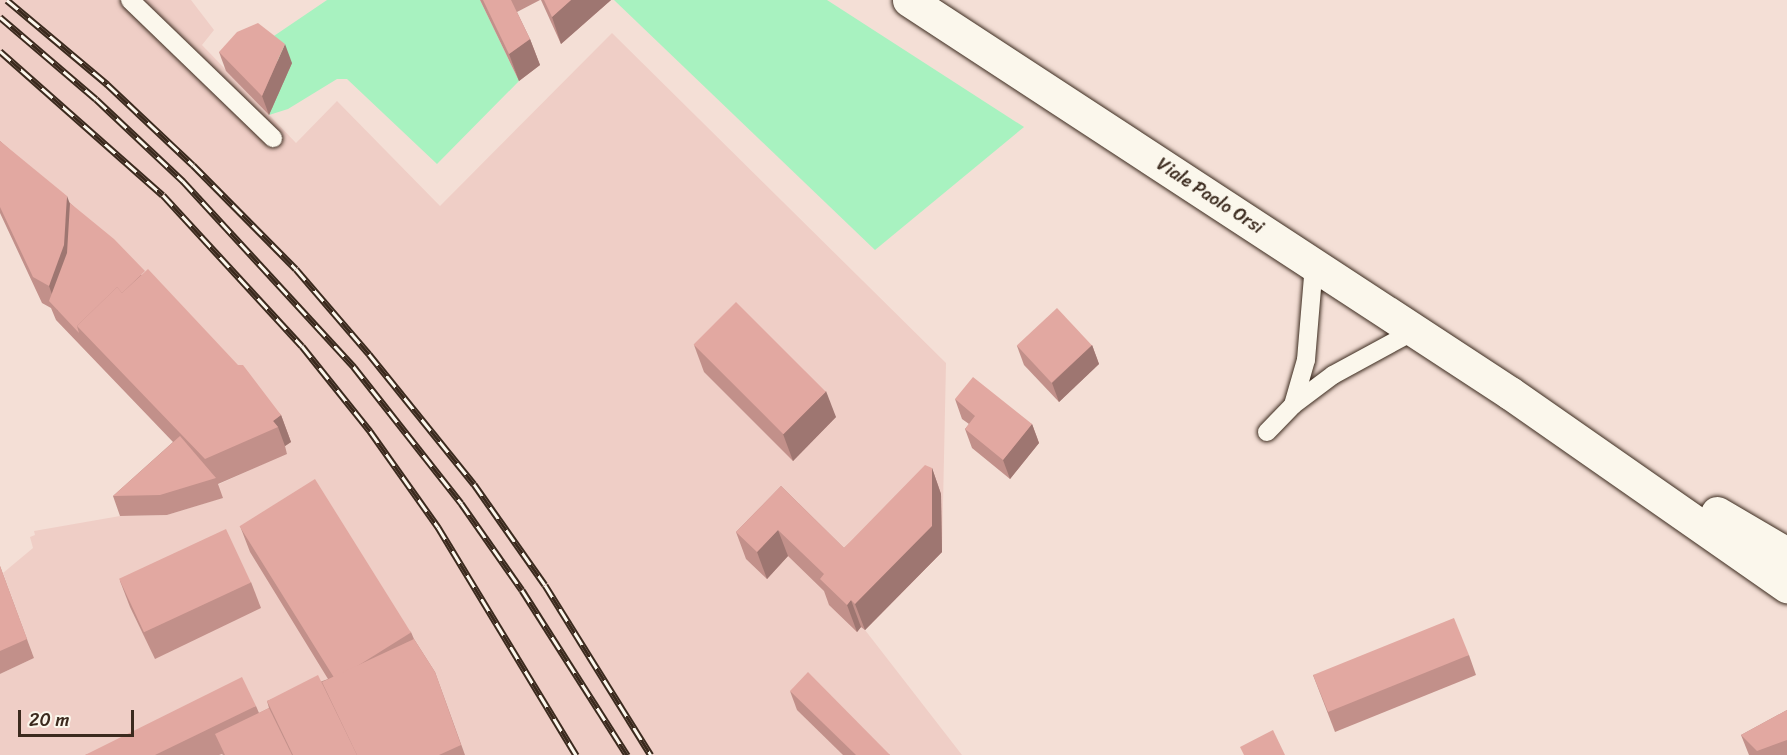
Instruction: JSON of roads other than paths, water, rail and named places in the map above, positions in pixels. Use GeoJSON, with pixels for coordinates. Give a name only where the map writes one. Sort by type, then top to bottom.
{"type":"FeatureCollection","features":[{"type":"Feature","properties":{"kind":"main road","name":"Viale Paolo Orsi"},"geometry":{"type":"LineString","coordinates":[[909,0],[1510,393]]}},
{"type":"Feature","properties":{"kind":"main road"},"geometry":{"type":"LineString","coordinates":[[1510,393],[1787,554]]}},
{"type":"Feature","properties":{"kind":"main road"},"geometry":{"type":"LineString","coordinates":[[1510,393],[1787,586]]}},
{"type":"Feature","properties":{"kind":"lane"},"geometry":{"type":"LineString","coordinates":[[130,0],[273,138]]}},
{"type":"Feature","properties":{"kind":"lane"},"geometry":{"type":"LineString","coordinates":[[1293,405],[1306,360],[1314,264]]}},
{"type":"Feature","properties":{"kind":"lane"},"geometry":{"type":"LineString","coordinates":[[1267,432],[1293,405],[1352,364],[1416,330]]}},
{"type":"Feature","properties":{"kind":"railway"},"geometry":{"type":"LineString","coordinates":[[7,0],[107,84],[193,165],[296,269],[369,354],[474,484],[545,585],[651,755]]}},
{"type":"Feature","properties":{"kind":"railway"},"geometry":{"type":"LineString","coordinates":[[0,17],[96,99],[183,181],[354,367],[461,503],[522,590],[627,755]]}},
{"type":"Feature","properties":{"kind":"railway"},"geometry":{"type":"LineString","coordinates":[[0,51],[163,195],[302,346],[370,431],[438,527],[576,755]]}}]}
